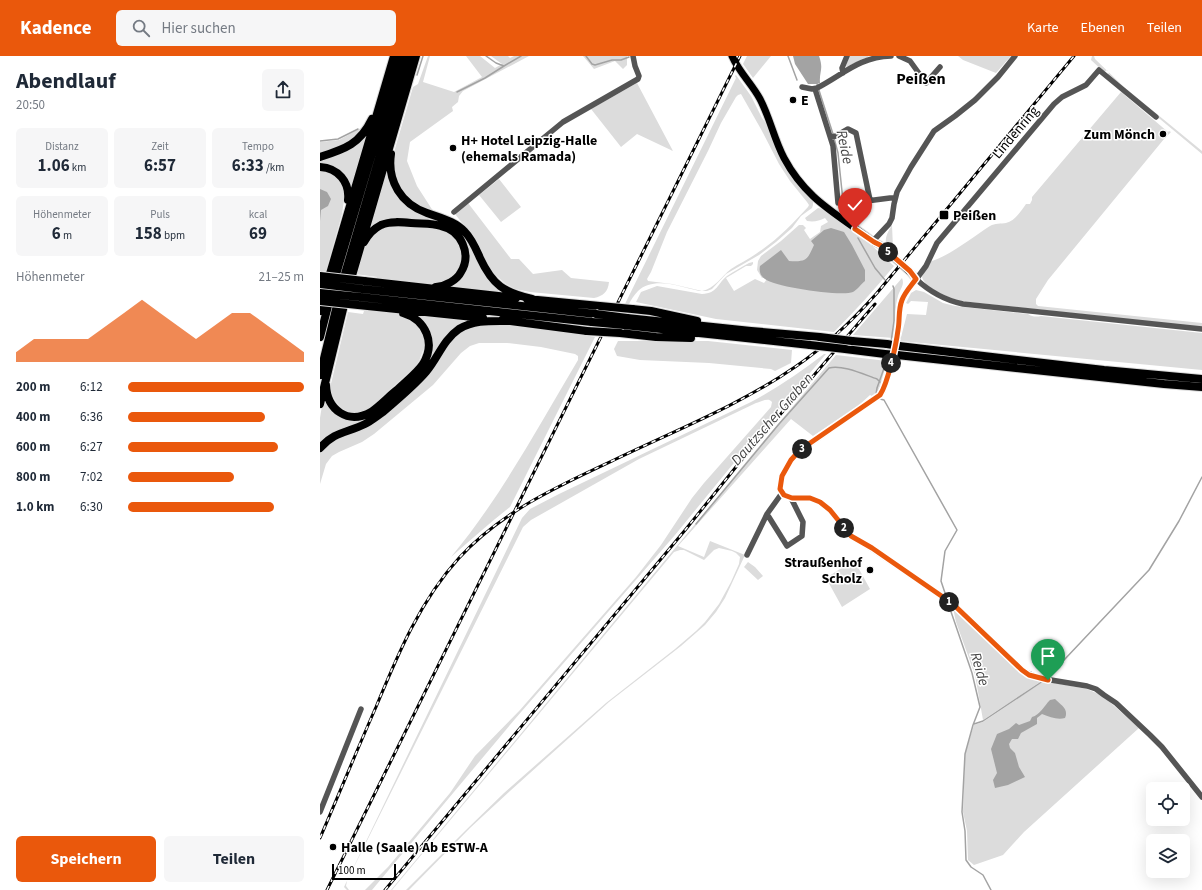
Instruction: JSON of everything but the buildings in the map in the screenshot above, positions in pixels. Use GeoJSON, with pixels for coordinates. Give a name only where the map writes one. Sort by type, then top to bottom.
{"type":"FeatureCollection","features":[{"type":"Feature","properties":{"kind":"highway"},"geometry":{"type":"LineString","coordinates":[[320,311],[344,223],[394,56]]}},
{"type":"Feature","properties":{"kind":"highway"},"geometry":{"type":"LineString","coordinates":[[320,337],[337,271],[401,56]]}},
{"type":"Feature","properties":{"kind":"highway"},"geometry":{"type":"LineString","coordinates":[[320,404],[323,376],[345,274],[409,56]]}},
{"type":"Feature","properties":{"kind":"highway"},"geometry":{"type":"LineString","coordinates":[[320,276],[361,293],[391,308],[413,316],[420,322],[425,330],[429,342],[426,358],[420,368],[376,408],[357,417],[343,415],[333,407],[327,393],[323,376],[355,263],[416,56]]}},
{"type":"Feature","properties":{"kind":"highway"},"geometry":{"type":"LineString","coordinates":[[320,157],[345,148],[360,137],[369,124],[382,96]]}},
{"type":"Feature","properties":{"kind":"highway"},"geometry":{"type":"LineString","coordinates":[[394,130],[390,167],[392,180],[399,193],[407,202],[419,210],[451,222],[461,228],[473,243],[485,269],[492,279],[508,292],[532,299]]}},
{"type":"Feature","properties":{"kind":"highway"},"geometry":{"type":"LineString","coordinates":[[320,167],[328,168],[338,173],[347,186],[349,197],[344,223]]}},
{"type":"Feature","properties":{"kind":"highway"},"geometry":{"type":"LineString","coordinates":[[320,293],[361,293],[440,287],[451,282],[461,273],[466,254],[459,237],[451,230],[442,226],[398,222],[387,223],[373,230],[366,238],[355,263]]}},
{"type":"Feature","properties":{"kind":"highway"},"geometry":{"type":"LineString","coordinates":[[320,284],[361,293],[592,322],[626,322],[820,337],[1104,370],[1202,379]]}},
{"type":"Feature","properties":{"kind":"highway"},"geometry":{"type":"LineString","coordinates":[[424,288],[651,311],[751,331]]}},
{"type":"Feature","properties":{"kind":"highway"},"geometry":{"type":"LineString","coordinates":[[320,301],[361,293],[596,314],[626,322],[724,336],[897,356],[1202,387]]}},
{"type":"Feature","properties":{"kind":"highway"},"geometry":{"type":"LineString","coordinates":[[391,308],[587,331],[667,337],[698,338],[724,336]]}},
{"type":"Feature","properties":{"kind":"highway"},"geometry":{"type":"LineString","coordinates":[[320,448],[330,438],[365,424],[391,405],[426,372],[440,349],[449,338],[459,330],[476,322],[507,321]]}},
{"type":"Feature","properties":{"kind":"main road"},"geometry":{"type":"LineString","coordinates":[[732,56],[740,71],[760,99],[781,153],[797,179],[824,206],[874,242],[894,264],[908,276],[916,279]]}},
{"type":"Feature","properties":{"kind":"street"},"geometry":{"type":"LineString","coordinates":[[454,212],[563,122],[638,79],[639,76],[633,56]]}},
{"type":"Feature","properties":{"kind":"street"},"geometry":{"type":"LineString","coordinates":[[843,72],[842,68],[847,56]]}},
{"type":"Feature","properties":{"kind":"street"},"geometry":{"type":"LineString","coordinates":[[802,87],[817,88],[861,62],[873,57],[891,56]]}},
{"type":"Feature","properties":{"kind":"street"},"geometry":{"type":"LineString","coordinates":[[899,56],[910,61],[926,83],[940,67]]}},
{"type":"Feature","properties":{"kind":"street"},"geometry":{"type":"LineString","coordinates":[[874,242],[889,224],[893,214],[897,192],[934,131],[985,91],[1015,56]]}},
{"type":"Feature","properties":{"kind":"street","name":"Lindenring"},"geometry":{"type":"LineString","coordinates":[[916,279],[926,266],[937,243],[1054,104],[1062,97],[1086,85],[1099,70],[1156,117]]}},
{"type":"Feature","properties":{"kind":"street"},"geometry":{"type":"LineString","coordinates":[[817,88],[833,137],[838,203],[895,198]]}},
{"type":"Feature","properties":{"kind":"street"},"geometry":{"type":"LineString","coordinates":[[833,137],[848,129],[856,133],[870,200]]}},
{"type":"Feature","properties":{"kind":"street"},"geometry":{"type":"LineString","coordinates":[[1202,330],[963,304],[947,300],[939,296],[928,290],[916,279],[902,301],[898,336],[883,391],[880,395],[800,450],[791,460],[782,476],[780,484],[780,489],[786,496],[792,498],[810,498],[820,502],[830,510],[851,536],[872,548],[945,599],[1016,666],[1029,675],[1048,680],[1087,686],[1096,689],[1110,699],[1162,747],[1202,797]]}},
{"type":"Feature","properties":{"kind":"street"},"geometry":{"type":"LineString","coordinates":[[747,555],[767,514],[782,493]]}},
{"type":"Feature","properties":{"kind":"street"},"geometry":{"type":"LineString","coordinates":[[767,514],[787,546],[802,536],[803,522],[792,498]]}},
{"type":"Feature","properties":{"kind":"street"},"geometry":{"type":"LineString","coordinates":[[320,812],[361,709]]}},
{"type":"Feature","properties":{"kind":"shaded area"},"geometry":{"type":"Polygon","coordinates":[[[428,56],[430,56],[423,82],[454,92],[482,77],[466,56],[480,56],[495,68],[502,64],[491,56],[508,56],[510,58],[514,56],[529,56],[463,91],[459,96],[458,102],[452,107],[453,111],[410,142],[407,161],[417,186],[435,214],[410,201],[399,187],[393,165],[394,152],[413,87],[418,84],[428,56]]]}},
{"type":"Feature","properties":{"kind":"shaded area"},"geometry":{"type":"Polygon","coordinates":[[[583,56],[627,56],[627,65],[623,69],[615,61],[594,69],[583,56]]]}},
{"type":"Feature","properties":{"kind":"shaded area"},"geometry":{"type":"Polygon","coordinates":[[[747,56],[771,56],[753,78],[743,64],[747,56]]]}},
{"type":"Feature","properties":{"kind":"shaded area"},"geometry":{"type":"Polygon","coordinates":[[[793,56],[819,56],[821,68],[820,83],[808,84],[795,64],[793,56]]]}},
{"type":"Feature","properties":{"kind":"shaded area"},"geometry":{"type":"Polygon","coordinates":[[[849,56],[869,56],[847,67],[849,56]]]}},
{"type":"Feature","properties":{"kind":"shaded area"},"geometry":{"type":"Polygon","coordinates":[[[958,56],[1011,56],[996,73],[963,60],[958,56]]]}},
{"type":"Feature","properties":{"kind":"shaded area"},"geometry":{"type":"Polygon","coordinates":[[[1092,56],[1094,56],[1095,59],[1107,70],[1104,72],[1091,60],[1092,56]]]}},
{"type":"Feature","properties":{"kind":"shaded area"},"geometry":{"type":"Polygon","coordinates":[[[1108,72],[1202,151],[1202,154],[1107,75],[1109,73],[1108,72]]]}},
{"type":"Feature","properties":{"kind":"shaded area"},"geometry":{"type":"Polygon","coordinates":[[[736,75],[751,96],[762,118],[813,200],[812,208],[801,216],[792,228],[776,242],[759,255],[726,274],[731,269],[753,256],[773,241],[791,225],[809,205],[779,164],[741,94],[738,95],[721,123],[667,232],[647,279],[648,281],[672,284],[702,291],[676,285],[660,283],[652,284],[638,291],[629,304],[625,304],[736,78],[736,75]]]}},
{"type":"Feature","properties":{"kind":"shaded area"},"geometry":{"type":"Polygon","coordinates":[[[637,83],[673,151],[637,134],[621,147],[591,109],[637,83]]]}},
{"type":"Feature","properties":{"kind":"shaded area"},"geometry":{"type":"Polygon","coordinates":[[[1121,92],[1168,132],[1171,132],[1048,280],[1036,299],[1036,304],[1038,306],[1202,323],[1202,327],[961,301],[938,292],[924,281],[922,277],[929,262],[944,256],[990,226],[1009,222],[1020,213],[1026,204],[1030,204],[1032,197],[1121,92]]]}},
{"type":"Feature","properties":{"kind":"shaded area"},"geometry":{"type":"Polygon","coordinates":[[[361,128],[362,130],[350,142],[320,155],[320,142],[339,140],[361,128]]]}},
{"type":"Feature","properties":{"kind":"shaded area"},"geometry":{"type":"Polygon","coordinates":[[[368,134],[351,192],[348,183],[320,166],[320,160],[350,149],[368,134]]]}},
{"type":"Feature","properties":{"kind":"shaded area"},"geometry":{"type":"Polygon","coordinates":[[[388,160],[401,198],[458,228],[508,294],[444,288],[465,266],[457,233],[404,220],[367,230],[388,160]]]}},
{"type":"Feature","properties":{"kind":"shaded area"},"geometry":{"type":"Polygon","coordinates":[[[320,170],[329,171],[337,177],[343,185],[345,194],[342,214],[326,271],[320,271],[320,170]]]}},
{"type":"Feature","properties":{"kind":"shaded area"},"geometry":{"type":"Polygon","coordinates":[[[499,179],[521,207],[501,222],[479,195],[499,179]]]}},
{"type":"Feature","properties":{"kind":"shaded area"},"geometry":{"type":"Polygon","coordinates":[[[320,189],[327,192],[331,199],[328,206],[321,210],[320,221],[320,189]]]}},
{"type":"Feature","properties":{"kind":"shaded area"},"geometry":{"type":"Polygon","coordinates":[[[468,203],[511,259],[519,259],[533,274],[562,270],[571,278],[609,282],[606,291],[602,295],[594,298],[530,292],[515,289],[506,284],[492,272],[470,233],[455,214],[468,203]]]}},
{"type":"Feature","properties":{"kind":"shaded area"},"geometry":{"type":"Polygon","coordinates":[[[818,208],[823,209],[867,241],[894,266],[865,300],[834,332],[716,319],[636,302],[641,292],[657,286],[702,294],[711,292],[717,288],[724,279],[730,274],[753,262],[751,266],[746,266],[726,278],[734,291],[755,279],[764,283],[767,279],[845,292],[813,250],[805,261],[762,278],[757,270],[758,261],[761,256],[799,225],[803,225],[806,228],[804,230],[810,239],[820,232],[821,226],[828,222],[825,218],[819,221],[807,221],[805,218],[818,208]]]}},
{"type":"Feature","properties":{"kind":"shaded area"},"geometry":{"type":"Polygon","coordinates":[[[396,225],[447,229],[461,243],[463,261],[452,278],[435,285],[430,285],[377,279],[377,277],[355,274],[367,240],[377,230],[396,225]]]}},
{"type":"Feature","properties":{"kind":"shaded area"},"geometry":{"type":"Polygon","coordinates":[[[892,225],[893,248],[899,254],[895,256],[886,247],[887,235],[892,225]]]}},
{"type":"Feature","properties":{"kind":"shaded area"},"geometry":{"type":"Polygon","coordinates":[[[831,228],[844,232],[865,270],[865,281],[853,292],[836,293],[794,288],[771,282],[761,275],[760,266],[781,250],[789,261],[800,261],[806,259],[814,245],[811,241],[824,230],[831,228]]]}},
{"type":"Feature","properties":{"kind":"shaded area"},"geometry":{"type":"Polygon","coordinates":[[[726,274],[712,289],[702,291],[710,288],[726,274]]]}},
{"type":"Feature","properties":{"kind":"shaded area"},"geometry":{"type":"Polygon","coordinates":[[[902,278],[903,285],[898,296],[896,306],[894,338],[853,335],[902,278]]]}},
{"type":"Feature","properties":{"kind":"shaded area"},"geometry":{"type":"Polygon","coordinates":[[[916,290],[924,292],[943,303],[955,306],[1028,314],[1031,316],[1202,333],[1202,370],[900,341],[907,314],[926,315],[928,302],[911,301],[908,304],[906,303],[911,293],[916,290]]]}},
{"type":"Feature","properties":{"kind":"shaded area"},"geometry":{"type":"Polygon","coordinates":[[[369,309],[404,314],[421,326],[427,348],[424,348],[415,367],[375,404],[363,411],[351,412],[341,407],[337,403],[330,388],[348,312],[363,314],[364,311],[368,311],[369,309]]]}},
{"type":"Feature","properties":{"kind":"shaded area"},"geometry":{"type":"Polygon","coordinates":[[[414,314],[467,319],[446,336],[429,363],[374,415],[320,444],[320,418],[324,393],[328,402],[358,418],[413,377],[430,350],[414,314]]]}},
{"type":"Feature","properties":{"kind":"shaded area"},"geometry":{"type":"Polygon","coordinates":[[[491,323],[595,337],[510,507],[451,557],[503,486],[578,360],[578,356],[575,354],[541,347],[507,343],[479,343],[470,346],[461,353],[433,385],[374,434],[362,442],[332,456],[326,464],[320,484],[320,453],[333,440],[363,427],[465,328],[491,323]]]}},
{"type":"Feature","properties":{"kind":"shaded area"},"geometry":{"type":"Polygon","coordinates":[[[618,341],[708,341],[792,350],[791,363],[775,371],[771,369],[709,363],[640,360],[617,356],[614,349],[618,341]]]}},
{"type":"Feature","properties":{"kind":"shaded area"},"geometry":{"type":"Polygon","coordinates":[[[826,354],[675,535],[515,719],[372,890],[365,890],[388,867],[450,793],[475,756],[520,710],[636,577],[661,545],[692,498],[771,407],[772,402],[766,400],[756,403],[639,459],[531,520],[523,527],[347,881],[346,886],[349,890],[347,890],[344,887],[522,518],[530,509],[751,402],[789,380],[826,354]]]}},
{"type":"Feature","properties":{"kind":"shaded area"},"geometry":{"type":"Polygon","coordinates":[[[836,355],[887,361],[879,390],[813,436],[791,419],[678,546],[704,557],[710,541],[745,555],[725,598],[716,612],[705,625],[681,646],[609,702],[470,828],[409,890],[406,890],[504,793],[606,703],[675,649],[705,622],[719,604],[731,582],[739,564],[740,557],[732,551],[719,548],[714,550],[704,560],[684,550],[674,552],[391,890],[751,456],[836,355]]]}},
{"type":"Feature","properties":{"kind":"shaded area"},"geometry":{"type":"Polygon","coordinates":[[[854,560],[870,589],[842,607],[826,578],[854,560]]]}},
{"type":"Feature","properties":{"kind":"shaded area"},"geometry":{"type":"Polygon","coordinates":[[[748,562],[763,576],[758,580],[744,567],[748,562]]]}},
{"type":"Feature","properties":{"kind":"shaded area"},"geometry":{"type":"Polygon","coordinates":[[[953,608],[1019,670],[1043,680],[983,720],[975,675],[956,622],[953,608]]]}},
{"type":"Feature","properties":{"kind":"shaded area"},"geometry":{"type":"Polygon","coordinates":[[[1044,681],[1087,689],[1103,696],[1139,728],[1024,832],[1003,855],[974,865],[968,860],[967,831],[963,812],[965,754],[974,725],[983,722],[1044,681]]]}},
{"type":"Feature","properties":{"kind":"shaded area"},"geometry":{"type":"Polygon","coordinates":[[[1055,699],[1065,710],[1065,718],[1056,718],[1042,714],[1037,718],[1037,724],[1021,733],[1018,739],[1012,739],[1009,744],[1010,748],[1015,753],[1019,767],[1025,777],[1008,785],[995,788],[993,780],[997,773],[991,749],[997,734],[1009,729],[1016,723],[1019,725],[1030,721],[1032,717],[1040,712],[1050,700],[1055,699]]]}},
{"type":"Feature","properties":{"kind":"waterway"},"geometry":{"type":"LineString","coordinates":[[417,75],[423,56]]}},
{"type":"Feature","properties":{"kind":"waterway"},"geometry":{"type":"LineString","coordinates":[[486,56],[496,63],[504,66],[521,56]]}},
{"type":"Feature","properties":{"kind":"waterway"},"geometry":{"type":"LineString","coordinates":[[586,56],[592,64],[595,65],[629,57]]}},
{"type":"Feature","properties":{"kind":"waterway"},"geometry":{"type":"LineString","coordinates":[[788,56],[797,80]]}},
{"type":"Feature","properties":{"kind":"waterway"},"geometry":{"type":"LineString","coordinates":[[457,92],[485,78],[504,66]]}},
{"type":"Feature","properties":{"kind":"waterway","name":"Reide"},"geometry":{"type":"LineString","coordinates":[[817,84],[833,134]]}},
{"type":"Feature","properties":{"kind":"waterway"},"geometry":{"type":"LineString","coordinates":[[320,141],[338,139],[358,129]]}},
{"type":"Feature","properties":{"kind":"waterway","name":"Reide"},"geometry":{"type":"LineString","coordinates":[[834,138],[838,153],[843,201]]}},
{"type":"Feature","properties":{"kind":"waterway","name":"Reide"},"geometry":{"type":"LineString","coordinates":[[844,205],[845,216]]}},
{"type":"Feature","properties":{"kind":"waterway","name":"Reide"},"geometry":{"type":"LineString","coordinates":[[858,238],[875,268],[885,280]]}},
{"type":"Feature","properties":{"kind":"waterway","name":"Reide"},"geometry":{"type":"LineString","coordinates":[[891,342],[894,321],[893,286]]}},
{"type":"Feature","properties":{"kind":"waterway","name":"Reide"},"geometry":{"type":"LineString","coordinates":[[876,394],[888,357]]}},
{"type":"Feature","properties":{"kind":"waterway","name":"Dautzscher Graben"},"geometry":{"type":"LineString","coordinates":[[696,524],[779,424],[829,368],[840,367],[877,379],[880,382]]}},
{"type":"Feature","properties":{"kind":"waterway","name":"Reide"},"geometry":{"type":"LineString","coordinates":[[880,399],[884,400],[957,530],[945,551],[941,581],[946,596]]}},
{"type":"Feature","properties":{"kind":"waterway"},"geometry":{"type":"LineString","coordinates":[[1048,677],[1149,570],[1179,521],[1202,477]]}},
{"type":"Feature","properties":{"kind":"waterway","name":"Reide"},"geometry":{"type":"LineString","coordinates":[[948,603],[972,673],[980,707],[965,754],[962,812],[965,831],[966,860],[971,867],[983,875],[991,890]]}},
{"type":"Feature","properties":{"kind":"waterway"},"geometry":{"type":"LineString","coordinates":[[974,724],[983,721],[1043,681]]}},
{"type":"Feature","properties":{"kind":"railway"},"geometry":{"type":"LineString","coordinates":[[327,890],[740,56]]}},
{"type":"Feature","properties":{"kind":"railway"},"geometry":{"type":"LineString","coordinates":[[320,838],[393,667],[411,629],[433,592],[459,558],[493,527],[551,490],[706,417],[752,393],[774,381],[817,351],[848,323],[877,293],[1074,56]]}},
{"type":"Feature","properties":{"kind":"railway"},"geometry":{"type":"LineString","coordinates":[[385,890],[686,529],[748,452],[875,304]]}},
{"type":"Feature","properties":{"kind":"place","name":"E"},"geometry":{"type":"Point","coordinates":[793,100]}},
{"type":"Feature","properties":{"kind":"place","name":"Zum Mönch"},"geometry":{"type":"Point","coordinates":[1163,134]}},
{"type":"Feature","properties":{"kind":"place","name":"H+ Hotel Leipzig-Halle (ehemals Ramada)"},"geometry":{"type":"Point","coordinates":[453,148]}},
{"type":"Feature","properties":{"kind":"place","name":"Peißen"},"geometry":{"type":"Point","coordinates":[944,215]}},
{"type":"Feature","properties":{"kind":"place","name":"Straußenhof Scholz"},"geometry":{"type":"Point","coordinates":[870,570]}},
{"type":"Feature","properties":{"kind":"place","name":"Halle (Saale) Ab ESTW-A"},"geometry":{"type":"Point","coordinates":[333,847]}},
{"type":"Feature","properties":{"kind":"district","name":"Peißen"},"geometry":{"type":"Point","coordinates":[921,78]}},
{"type":"Feature","properties":{"kind":"route"},"geometry":{"type":"LineString","coordinates":[[855,229],[880,245],[910,271],[916,279],[902,301],[898,336],[883,391],[880,395],[800,450],[786,468],[782,476],[780,489],[784,495],[789,497],[810,498],[820,502],[830,510],[851,536],[872,548],[953,604],[1016,666],[1029,675],[1048,680]]}}]}
